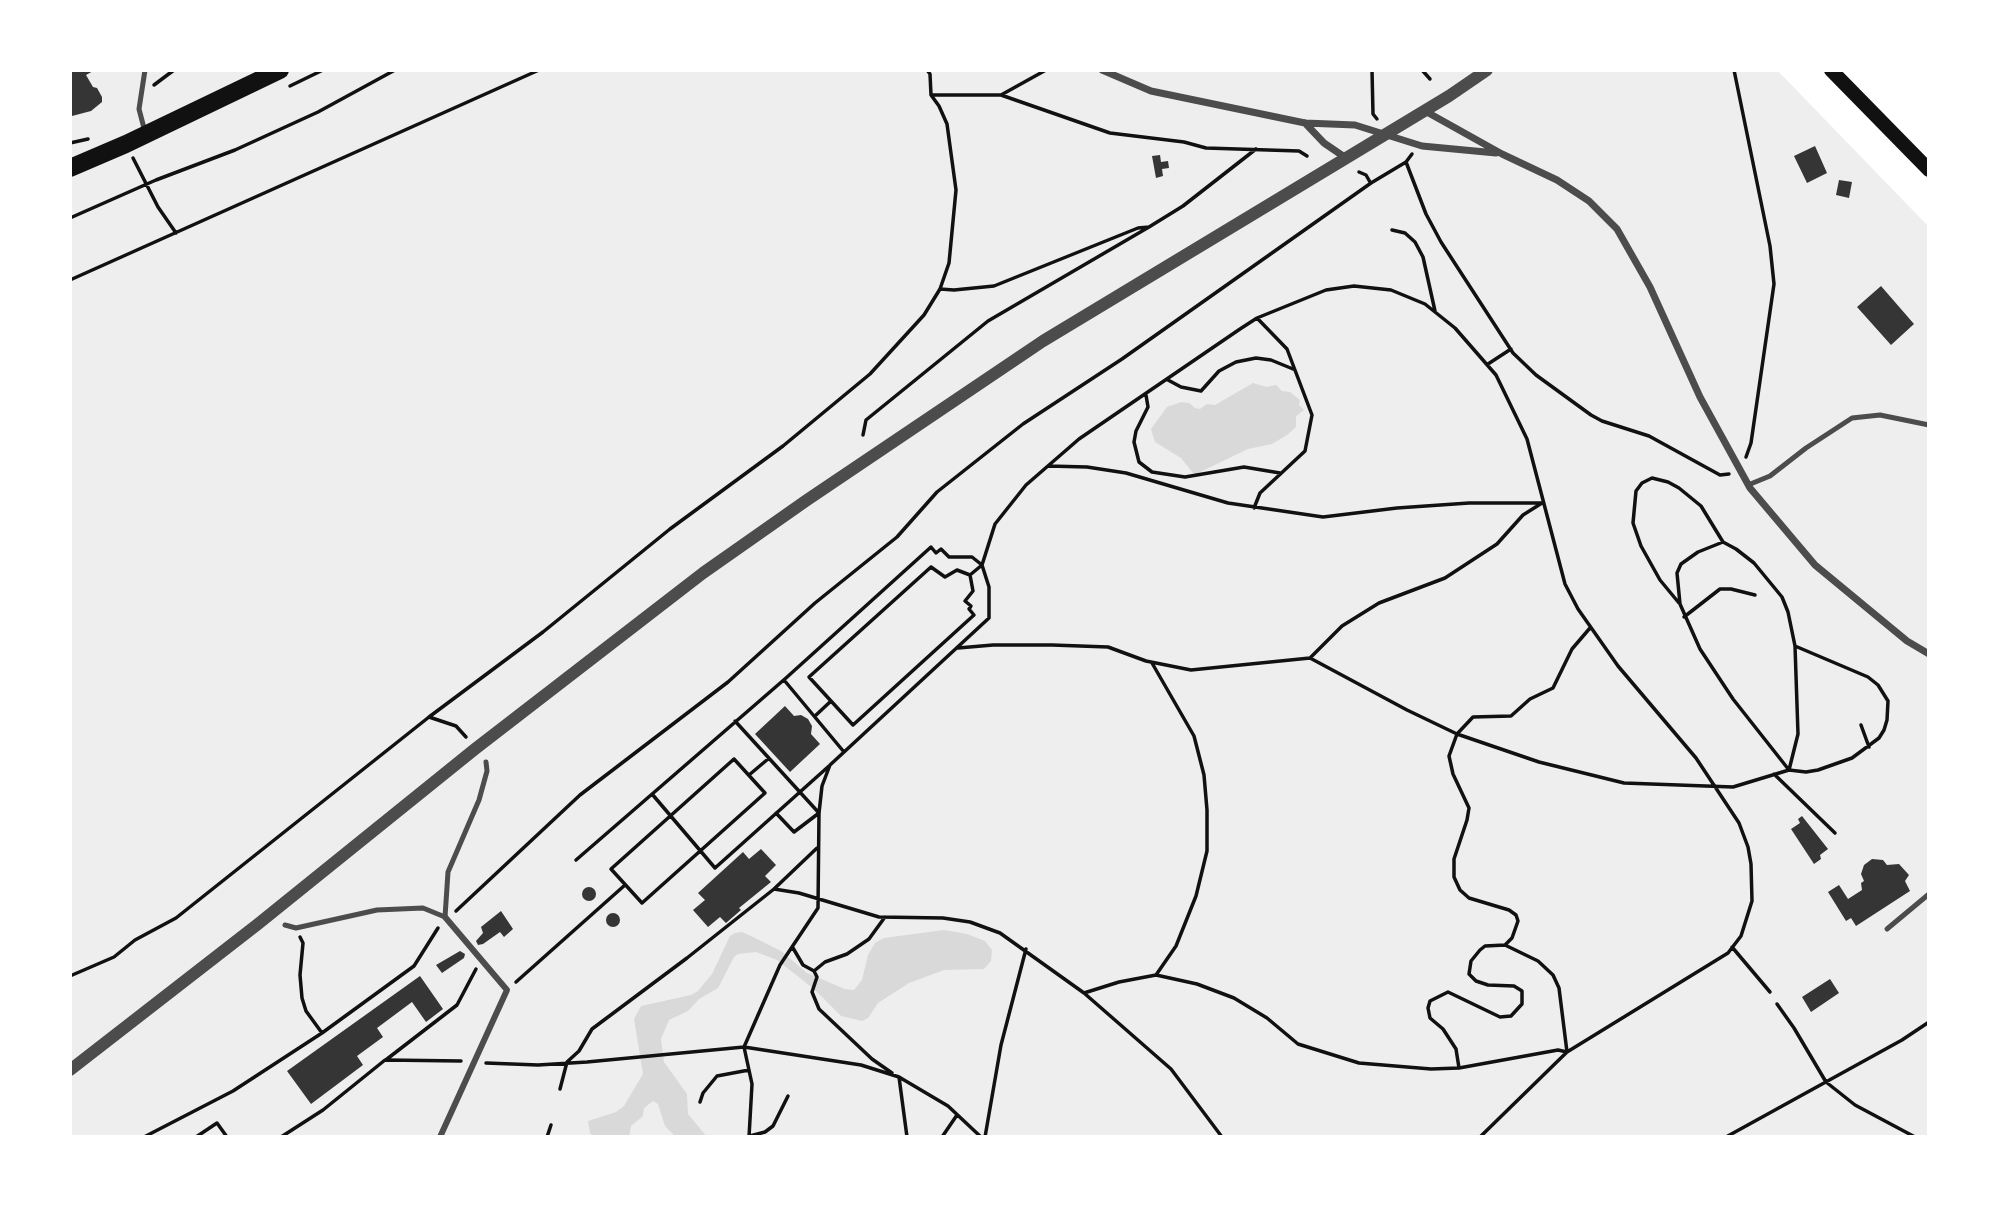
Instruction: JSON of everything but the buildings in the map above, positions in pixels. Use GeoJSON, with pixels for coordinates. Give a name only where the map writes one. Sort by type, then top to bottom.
{"type":"FeatureCollection","features":[{"type":"Feature","properties":{"kind":"main road"},"geometry":{"type":"LineString","coordinates":[[70,168],[146,135],[280,70]]}},
{"type":"Feature","properties":{"kind":"main road"},"geometry":{"type":"LineString","coordinates":[[1831,70],[1929,170]]}},
{"type":"Feature","properties":{"kind":"street"},"geometry":{"type":"LineString","coordinates":[[1102,70],[1151,91],[1305,123],[1355,125],[1422,146],[1502,154]]}},
{"type":"Feature","properties":{"kind":"street"},"geometry":{"type":"LineString","coordinates":[[70,1070],[230,947],[475,749],[703,573],[1043,341],[1488,70]]}},
{"type":"Feature","properties":{"kind":"street"},"geometry":{"type":"LineString","coordinates":[[1425,110],[1502,154],[1557,180],[1589,201],[1617,229],[1650,287],[1700,397],[1748,485],[1815,565],[1907,641],[1929,654]]}},
{"type":"Feature","properties":{"kind":"street"},"geometry":{"type":"LineString","coordinates":[[1305,123],[1324,143],[1346,158]]}},
{"type":"Feature","properties":{"kind":"street"},"geometry":{"type":"LineString","coordinates":[[440,1137],[507,990],[445,917]]}},
{"type":"Feature","properties":{"kind":"lane"},"geometry":{"type":"LineString","coordinates":[[145,70],[139,116],[146,135]]}},
{"type":"Feature","properties":{"kind":"lane"},"geometry":{"type":"LineString","coordinates":[[1748,485],[1770,476],[1806,448],[1853,418],[1880,415],[1929,425]]}},
{"type":"Feature","properties":{"kind":"lane"},"geometry":{"type":"LineString","coordinates":[[285,925],[296,929],[377,910],[423,908],[445,917],[448,872],[479,800],[487,771],[486,762]]}},
{"type":"Feature","properties":{"kind":"lane"},"geometry":{"type":"LineString","coordinates":[[1887,929],[1929,894]]}},
{"type":"Feature","properties":{"kind":"path"},"geometry":{"type":"LineString","coordinates":[[139,102],[153,85],[174,70]]}},
{"type":"Feature","properties":{"kind":"path"},"geometry":{"type":"LineString","coordinates":[[70,218],[235,150],[318,111],[395,70]]}},
{"type":"Feature","properties":{"kind":"path"},"geometry":{"type":"LineString","coordinates":[[70,279],[539,70]]}},
{"type":"Feature","properties":{"kind":"path"},"geometry":{"type":"LineString","coordinates":[[70,976],[114,957],[135,940],[176,918],[429,717],[543,632],[670,530],[777,451],[851,391],[924,315],[940,289],[949,263],[956,190],[947,124],[931,96],[930,74],[927,70]]}},
{"type":"Feature","properties":{"kind":"path"},"geometry":{"type":"LineString","coordinates":[[1001,95],[1046,70]]}},
{"type":"Feature","properties":{"kind":"path"},"geometry":{"type":"LineString","coordinates":[[1372,70],[1373,114],[1387,133]]}},
{"type":"Feature","properties":{"kind":"path"},"geometry":{"type":"LineString","coordinates":[[1422,70],[1430,79]]}},
{"type":"Feature","properties":{"kind":"path"},"geometry":{"type":"LineString","coordinates":[[1405,162],[1426,214],[1441,242],[1511,349],[1536,375],[1602,421],[1649,436],[1720,475],[1741,473],[1751,443],[1774,284],[1770,246],[1734,70]]}},
{"type":"Feature","properties":{"kind":"path"},"geometry":{"type":"LineString","coordinates":[[931,96],[1001,95],[1110,133],[1184,142],[1206,148],[1299,151],[1307,156]]}},
{"type":"Feature","properties":{"kind":"path"},"geometry":{"type":"LineString","coordinates":[[70,143],[100,136]]}},
{"type":"Feature","properties":{"kind":"path"},"geometry":{"type":"LineString","coordinates":[[863,435],[866,421],[988,321],[1149,228],[1256,149]]}},
{"type":"Feature","properties":{"kind":"path"},"geometry":{"type":"LineString","coordinates":[[144,1137],[233,1091],[322,1033],[414,966],[445,917],[462,906],[580,795],[729,682],[815,603],[897,537],[937,492],[1023,424],[1122,359],[1371,183],[1405,162],[1413,153]]}},
{"type":"Feature","properties":{"kind":"path"},"geometry":{"type":"LineString","coordinates":[[132,156],[158,207],[177,233]]}},
{"type":"Feature","properties":{"kind":"path"},"geometry":{"type":"LineString","coordinates":[[1359,172],[1366,175],[1371,183]]}},
{"type":"Feature","properties":{"kind":"path"},"geometry":{"type":"LineString","coordinates":[[940,289],[994,286],[1138,228],[1149,228]]}},
{"type":"Feature","properties":{"kind":"path"},"geometry":{"type":"LineString","coordinates":[[1392,230],[1405,233],[1415,242],[1423,257],[1435,311]]}},
{"type":"Feature","properties":{"kind":"path"},"geometry":{"type":"LineString","coordinates":[[970,575],[982,565],[995,524],[1026,485],[1046,466],[1079,439],[1257,318],[1326,290],[1354,286],[1391,290],[1413,298],[1435,311],[1455,328],[1488,364],[1527,439],[1565,584],[1590,628],[1618,666],[1675,731],[1739,823],[1748,847],[1752,901],[1741,936],[1721,959],[1567,1052],[1480,1137]]}},
{"type":"Feature","properties":{"kind":"path"},"geometry":{"type":"LineString","coordinates":[[1254,508],[1260,492],[1305,451],[1312,415],[1284,344],[1257,318]]}},
{"type":"Feature","properties":{"kind":"path"},"geometry":{"type":"LineString","coordinates":[[1488,364],[1511,349]]}},
{"type":"Feature","properties":{"kind":"path"},"geometry":{"type":"LineString","coordinates":[[1168,380],[1202,391],[1219,371],[1236,362],[1256,358],[1271,360],[1293,369]]}},
{"type":"Feature","properties":{"kind":"path"},"geometry":{"type":"LineString","coordinates":[[1146,395],[1149,407],[1136,431],[1136,452],[1139,462],[1147,470],[1166,476],[1185,477],[1244,467],[1280,473]]}},
{"type":"Feature","properties":{"kind":"path"},"geometry":{"type":"LineString","coordinates":[[1046,466],[1113,471],[1228,503],[1323,517],[1469,503],[1542,503]]}},
{"type":"Feature","properties":{"kind":"path"},"geometry":{"type":"LineString","coordinates":[[1166,476],[1166,484]]}},
{"type":"Feature","properties":{"kind":"path"},"geometry":{"type":"LineString","coordinates":[[1680,604],[1660,580],[1641,546],[1633,523],[1636,491],[1642,483],[1652,478],[1679,488],[1701,506],[1723,542],[1754,563],[1782,597],[1795,646],[1798,734],[1788,770]]}},
{"type":"Feature","properties":{"kind":"path"},"geometry":{"type":"LineString","coordinates":[[1310,658],[1342,626],[1379,603],[1444,578],[1497,544],[1523,515],[1542,503]]}},
{"type":"Feature","properties":{"kind":"path"},"geometry":{"type":"LineString","coordinates":[[1723,542],[1698,552],[1681,564],[1677,573],[1680,604],[1700,649],[1733,699],[1783,759],[1788,770]]}},
{"type":"Feature","properties":{"kind":"path"},"geometry":{"type":"LineString","coordinates":[[576,860],[931,547],[936,553],[941,549],[949,557],[972,557],[982,565],[989,587],[989,618],[715,868],[652,794]]}},
{"type":"Feature","properties":{"kind":"path"},"geometry":{"type":"LineString","coordinates":[[931,567],[945,577],[957,570],[970,575],[973,591],[965,601],[971,606],[969,609],[974,615],[853,725],[809,677],[931,567]]}},
{"type":"Feature","properties":{"kind":"path"},"geometry":{"type":"LineString","coordinates":[[1684,617],[1720,589],[1755,594]]}},
{"type":"Feature","properties":{"kind":"path"},"geometry":{"type":"LineString","coordinates":[[1505,944],[1512,937],[1518,921],[1516,915],[1469,898],[1460,890],[1454,877],[1454,859],[1468,820],[1469,808],[1449,762],[1449,756],[1457,734],[1473,717],[1511,716],[1530,699],[1553,688],[1572,649],[1590,628]]}},
{"type":"Feature","properties":{"kind":"path"},"geometry":{"type":"LineString","coordinates":[[957,648],[1040,645],[1108,647],[1153,663],[1191,670],[1310,658],[1457,734],[1539,762],[1623,783],[1733,787],[1788,770],[1818,770],[1852,758],[1879,738],[1887,720],[1888,701],[1868,677],[1795,646]]}},
{"type":"Feature","properties":{"kind":"path"},"geometry":{"type":"LineString","coordinates":[[1153,663],[1194,736],[1204,775],[1207,810],[1207,851],[1196,895],[1176,946],[1156,975]]}},
{"type":"Feature","properties":{"kind":"path"},"geometry":{"type":"LineString","coordinates":[[783,680],[844,751]]}},
{"type":"Feature","properties":{"kind":"path"},"geometry":{"type":"LineString","coordinates":[[815,716],[831,701]]}},
{"type":"Feature","properties":{"kind":"path"},"geometry":{"type":"LineString","coordinates":[[429,717],[456,726],[466,737]]}},
{"type":"Feature","properties":{"kind":"path"},"geometry":{"type":"LineString","coordinates":[[735,721],[819,813]]}},
{"type":"Feature","properties":{"kind":"path"},"geometry":{"type":"LineString","coordinates":[[1861,725],[1869,747]]}},
{"type":"Feature","properties":{"kind":"path"},"geometry":{"type":"LineString","coordinates":[[734,758],[765,793],[642,903],[611,869],[670,816],[734,758]]}},
{"type":"Feature","properties":{"kind":"path"},"geometry":{"type":"LineString","coordinates":[[749,775],[768,759]]}},
{"type":"Feature","properties":{"kind":"path"},"geometry":{"type":"LineString","coordinates":[[788,1096],[774,1126],[748,1137],[752,1084],[744,1047],[780,965],[818,908],[819,813],[822,786],[830,765]]}},
{"type":"Feature","properties":{"kind":"path"},"geometry":{"type":"LineString","coordinates":[[1774,774],[1835,833]]}},
{"type":"Feature","properties":{"kind":"path"},"geometry":{"type":"LineString","coordinates":[[776,813],[794,832],[819,813]]}},
{"type":"Feature","properties":{"kind":"path"},"geometry":{"type":"LineString","coordinates":[[560,1089],[567,1062],[579,1051],[592,1029],[774,890],[817,848]]}},
{"type":"Feature","properties":{"kind":"path"},"geometry":{"type":"LineString","coordinates":[[507,990],[625,885]]}},
{"type":"Feature","properties":{"kind":"path"},"geometry":{"type":"LineString","coordinates":[[774,890],[885,917],[943,918],[970,922],[1000,933],[1084,993],[1171,1069],[1222,1137]]}},
{"type":"Feature","properties":{"kind":"path"},"geometry":{"type":"LineString","coordinates":[[814,971],[825,962],[847,954],[869,939],[885,917]]}},
{"type":"Feature","properties":{"kind":"path"},"geometry":{"type":"LineString","coordinates":[[296,929],[303,943],[300,975],[302,998],[306,1011],[322,1033]]}},
{"type":"Feature","properties":{"kind":"path"},"geometry":{"type":"LineString","coordinates":[[1459,1068],[1456,1049],[1443,1029],[1430,1018],[1427,1008],[1430,1001],[1448,992],[1500,1017],[1511,1016],[1522,1004],[1521,991],[1514,986],[1488,985],[1476,981],[1469,974],[1471,961],[1485,946],[1505,944],[1538,961],[1553,975],[1559,988],[1567,1052]]}},
{"type":"Feature","properties":{"kind":"path"},"geometry":{"type":"LineString","coordinates":[[1732,947],[1770,992]]}},
{"type":"Feature","properties":{"kind":"path"},"geometry":{"type":"LineString","coordinates":[[793,948],[803,965],[814,971],[817,977],[812,992],[819,1009],[872,1059],[948,1106],[983,1137],[1001,1045],[1026,949]]}},
{"type":"Feature","properties":{"kind":"path"},"geometry":{"type":"LineString","coordinates":[[281,1137],[323,1110],[457,1005],[481,959]]}},
{"type":"Feature","properties":{"kind":"path"},"geometry":{"type":"LineString","coordinates":[[1084,993],[1119,982],[1156,975],[1197,984],[1234,998],[1267,1018],[1298,1044],[1359,1063],[1431,1069],[1459,1068],[1546,1052],[1567,1052]]}},
{"type":"Feature","properties":{"kind":"path"},"geometry":{"type":"LineString","coordinates":[[1777,1004],[1826,1082],[1855,1105],[1915,1137]]}},
{"type":"Feature","properties":{"kind":"path"},"geometry":{"type":"LineString","coordinates":[[1726,1137],[1902,1040],[1929,1022]]}},
{"type":"Feature","properties":{"kind":"path"},"geometry":{"type":"LineString","coordinates":[[386,1060],[538,1065],[744,1047],[860,1065],[899,1077]]}},
{"type":"Feature","properties":{"kind":"path"},"geometry":{"type":"LineString","coordinates":[[700,1102],[703,1093],[717,1076],[750,1070]]}},
{"type":"Feature","properties":{"kind":"path"},"geometry":{"type":"LineString","coordinates":[[899,1077],[907,1137]]}},
{"type":"Feature","properties":{"kind":"path"},"geometry":{"type":"LineString","coordinates":[[942,1137],[957,1115]]}},
{"type":"Feature","properties":{"kind":"path"},"geometry":{"type":"LineString","coordinates":[[196,1137],[217,1123],[227,1137]]}},
{"type":"Feature","properties":{"kind":"path"},"geometry":{"type":"LineString","coordinates":[[547,1137],[551,1125]]}},
{"type":"Feature","properties":{"kind":"shaded area"},"geometry":{"type":"Polygon","coordinates":[[[70,70],[1777,70],[1929,227],[1929,1137],[70,1137],[70,70]]]}},
{"type":"Feature","properties":{"kind":"shaded area"},"geometry":{"type":"Polygon","coordinates":[[[1253,383],[1267,387],[1276,385],[1300,400],[1299,405],[1304,410],[1296,416],[1296,427],[1287,435],[1272,444],[1248,449],[1196,474],[1181,458],[1155,442],[1151,429],[1167,407],[1181,402],[1200,409],[1207,404],[1215,405],[1253,383]]]}},
{"type":"Feature","properties":{"kind":"shaded area"},"geometry":{"type":"Polygon","coordinates":[[[944,930],[985,941],[992,950],[991,961],[984,969],[944,970],[909,983],[878,1003],[868,1018],[862,1021],[841,1016],[814,989],[777,960],[756,952],[738,954],[718,988],[699,999],[688,1011],[669,1020],[661,1039],[664,1062],[687,1094],[688,1114],[707,1137],[676,1137],[665,1126],[658,1104],[653,1101],[644,1108],[643,1116],[631,1126],[629,1137],[594,1137],[590,1133],[588,1121],[616,1112],[624,1106],[643,1074],[634,1019],[641,1006],[698,991],[712,974],[730,936],[735,933],[742,932],[781,951],[807,973],[845,989],[854,990],[862,980],[868,955],[875,943],[884,938],[944,930]]]}}]}
